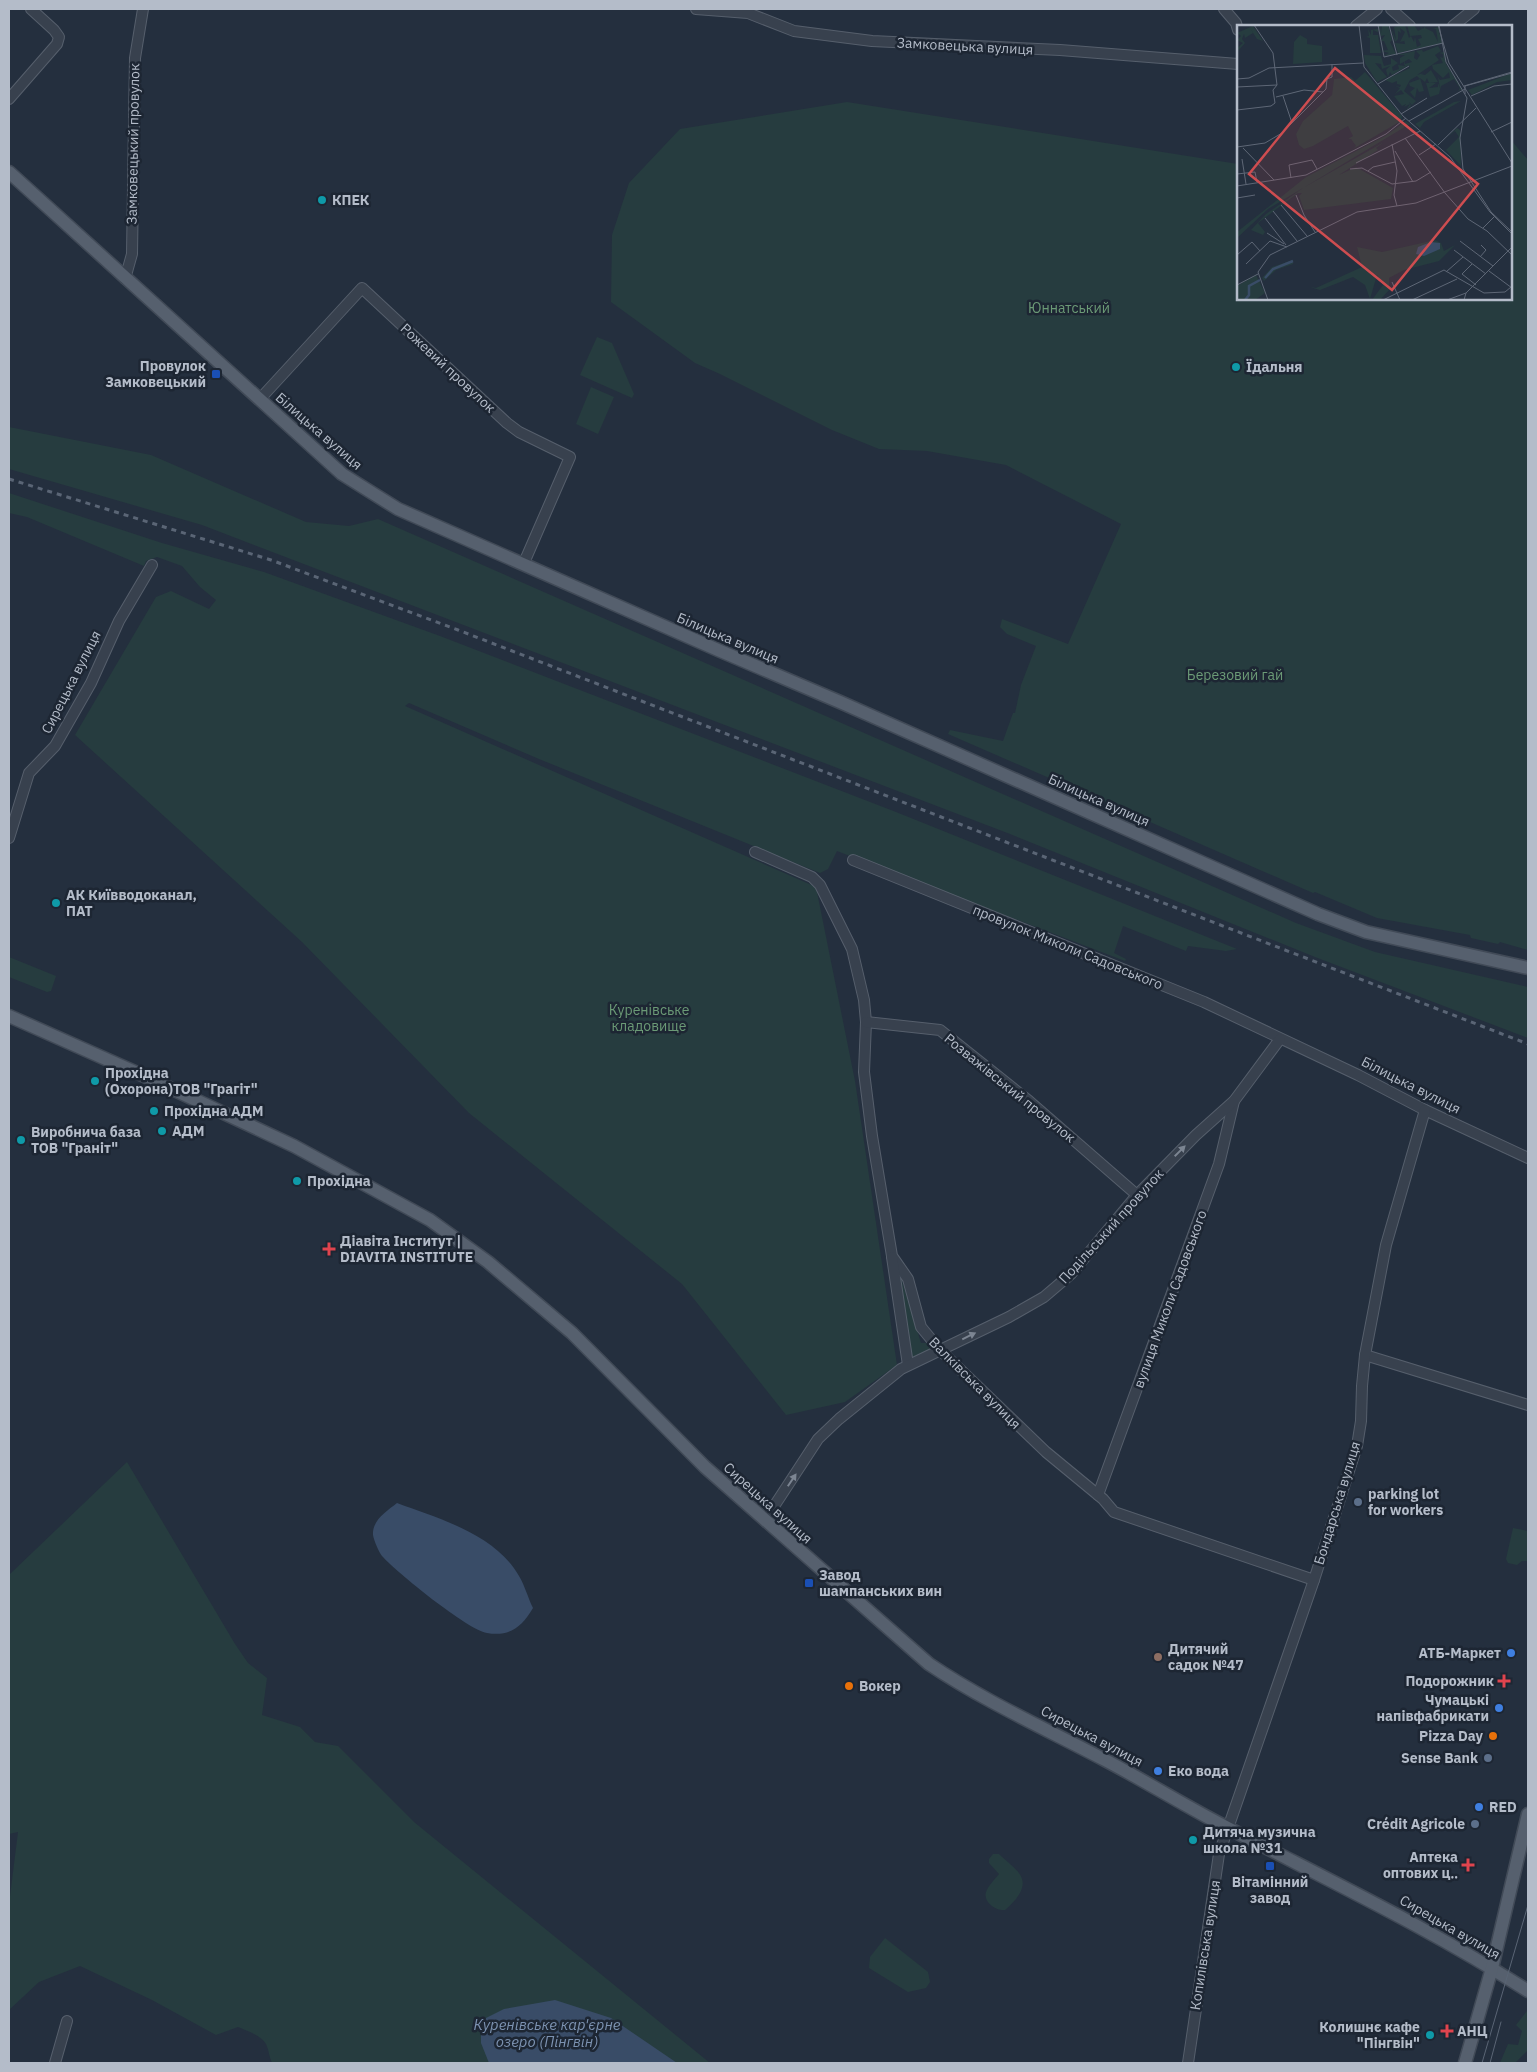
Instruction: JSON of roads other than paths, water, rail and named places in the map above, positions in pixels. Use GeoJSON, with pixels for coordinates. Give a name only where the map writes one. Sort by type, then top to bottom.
{"type":"FeatureCollection","features":[{"type":"Feature","properties":{"kind":"main road","name":"Білицька вулиця"},"geometry":{"type":"LineString","coordinates":[[9,172],[342,474],[398,509],[1318,914],[1366,932],[1528,968]]}},
{"type":"Feature","properties":{"kind":"main road","name":"Сирецька вулиця"},"geometry":{"type":"LineString","coordinates":[[9,1016],[153,1080],[294,1146],[430,1220],[488,1262],[572,1333],[705,1467],[929,1664],[961,1684],[1135,1776],[1228,1829],[1389,1910],[1466,1952],[1528,1991]]}},
{"type":"Feature","properties":{"kind":"main road"},"geometry":{"type":"LineString","coordinates":[[1465,2063],[1492,1968],[1528,1814]]}},
{"type":"Feature","properties":{"kind":"street"},"geometry":{"type":"LineString","coordinates":[[9,99],[57,44],[59,37],[31,9]]}},
{"type":"Feature","properties":{"kind":"street","name":"Замковецький провулок"},"geometry":{"type":"LineString","coordinates":[[126,279],[132,254],[135,58],[143,9]]}},
{"type":"Feature","properties":{"kind":"street","name":"Замковецька вулиця"},"geometry":{"type":"LineString","coordinates":[[696,9],[752,11],[794,31],[872,41],[1060,50],[1237,64]]}},
{"type":"Feature","properties":{"kind":"street"},"geometry":{"type":"LineString","coordinates":[[1224,9],[1237,26]]}},
{"type":"Feature","properties":{"kind":"street"},"geometry":{"type":"LineString","coordinates":[[1357,25],[1377,9]]}},
{"type":"Feature","properties":{"kind":"street"},"geometry":{"type":"LineString","coordinates":[[1391,9],[1409,25]]}},
{"type":"Feature","properties":{"kind":"street"},"geometry":{"type":"LineString","coordinates":[[1455,25],[1474,9]]}},
{"type":"Feature","properties":{"kind":"street","name":"Рожевий провулок"},"geometry":{"type":"LineString","coordinates":[[259,400],[362,288],[507,423],[520,432],[570,457],[523,565]]}},
{"type":"Feature","properties":{"kind":"street","name":"Сирецька вулиця"},"geometry":{"type":"LineString","coordinates":[[9,838],[29,773],[55,746],[91,683],[119,621],[152,565]]}},
{"type":"Feature","properties":{"kind":"street","name":"Валківська вулиця"},"geometry":{"type":"LineString","coordinates":[[756,852],[812,877],[820,885],[852,949],[864,1000],[866,1022],[864,1072],[872,1136],[892,1256],[908,1279],[922,1327],[940,1350],[1046,1452],[1098,1494],[1114,1512],[1314,1580]]}},
{"type":"Feature","properties":{"kind":"street","name":"провулок Миколи Садовського"},"geometry":{"type":"LineString","coordinates":[[853,860],[1204,1002],[1280,1039]]}},
{"type":"Feature","properties":{"kind":"street","name":"Розважівський провулок"},"geometry":{"type":"LineString","coordinates":[[866,1022],[940,1030],[1028,1101],[1137,1195]]}},
{"type":"Feature","properties":{"kind":"street","name":"Подільський провулок"},"geometry":{"type":"LineString","coordinates":[[764,1520],[818,1439],[839,1418],[908,1365],[1009,1317],[1044,1297],[1078,1267],[1137,1195],[1196,1135],[1234,1101],[1280,1039]]}},
{"type":"Feature","properties":{"kind":"street","name":"Білицька вулиця"},"geometry":{"type":"LineString","coordinates":[[1280,1039],[1528,1158]]}},
{"type":"Feature","properties":{"kind":"street","name":"вулиця Миколи Садовського"},"geometry":{"type":"LineString","coordinates":[[1098,1494],[1219,1164],[1234,1101]]}},
{"type":"Feature","properties":{"kind":"street","name":"Бондарська вулиця"},"geometry":{"type":"LineString","coordinates":[[1228,1829],[1314,1580],[1356,1446],[1361,1421],[1362,1386],[1366,1354],[1386,1245],[1425,1110]]}},
{"type":"Feature","properties":{"kind":"street"},"geometry":{"type":"LineString","coordinates":[[892,1256],[908,1365]]}},
{"type":"Feature","properties":{"kind":"street"},"geometry":{"type":"LineString","coordinates":[[1366,1354],[1528,1405]]}},
{"type":"Feature","properties":{"kind":"street","name":"Копилівська вулиця"},"geometry":{"type":"LineString","coordinates":[[1188,2063],[1219,1854],[1228,1829]]}},
{"type":"Feature","properties":{"kind":"street"},"geometry":{"type":"LineString","coordinates":[[55,2063],[67,2021]]}},
{"type":"Feature","properties":{"kind":"water"},"geometry":{"type":"Polygon","coordinates":[[[397,1503],[448,1522],[496,1549],[509,1561],[519,1576],[533,1608],[524,1620],[508,1632],[487,1633],[449,1612],[390,1564],[378,1549],[373,1530],[381,1516],[397,1503]]]}},
{"type":"Feature","properties":{"kind":"water","name":"Куренівське кар'єрне озеро (Пінгвін)"},"geometry":{"type":"Polygon","coordinates":[[[555,2000],[611,2018],[677,2063],[489,2063],[481,2043],[481,2029],[486,2018],[504,2009],[555,2000]]]}},
{"type":"Feature","properties":{"kind":"tram line"},"geometry":{"type":"LineString","coordinates":[[1482,2063],[1528,1905]]}},
{"type":"Feature","properties":{"kind":"tram line"},"geometry":{"type":"LineString","coordinates":[[1490,2063],[1501,2022]]}},
{"type":"Feature","properties":{"kind":"railway"},"geometry":{"type":"LineString","coordinates":[[9,479],[271,560],[458,630],[1528,1044]]}},
{"type":"Feature","properties":{"kind":"place","name":"КПЕК"},"geometry":{"type":"Point","coordinates":[322,200]}},
{"type":"Feature","properties":{"kind":"place","name":"Їдальня"},"geometry":{"type":"Point","coordinates":[1236,367]}},
{"type":"Feature","properties":{"kind":"place","name":"Провулок Замковецький"},"geometry":{"type":"Point","coordinates":[216,374]}},
{"type":"Feature","properties":{"kind":"place","name":"АК Київводоканал, ПАТ"},"geometry":{"type":"Point","coordinates":[56,903]}},
{"type":"Feature","properties":{"kind":"place","name":"Прохідна (Охорона)ТОВ \"Грагіт\""},"geometry":{"type":"Point","coordinates":[95,1081]}},
{"type":"Feature","properties":{"kind":"place","name":"Прохідна АДМ"},"geometry":{"type":"Point","coordinates":[154,1111]}},
{"type":"Feature","properties":{"kind":"place","name":"АДМ"},"geometry":{"type":"Point","coordinates":[162,1131]}},
{"type":"Feature","properties":{"kind":"place","name":"Виробнича база ТОВ \"Граніт\""},"geometry":{"type":"Point","coordinates":[21,1140]}},
{"type":"Feature","properties":{"kind":"place","name":"Прохідна"},"geometry":{"type":"Point","coordinates":[297,1181]}},
{"type":"Feature","properties":{"kind":"place","name":"Діавіта Інститут | DIAVITA INSTITUTE"},"geometry":{"type":"Point","coordinates":[329,1249]}},
{"type":"Feature","properties":{"kind":"place","name":"parking lot for workers"},"geometry":{"type":"Point","coordinates":[1358,1502]}},
{"type":"Feature","properties":{"kind":"place","name":"Завод шампанських вин"},"geometry":{"type":"Point","coordinates":[809,1583]}},
{"type":"Feature","properties":{"kind":"place","name":"АТБ-Маркет"},"geometry":{"type":"Point","coordinates":[1511,1653]}},
{"type":"Feature","properties":{"kind":"place","name":"Дитячий садок №47"},"geometry":{"type":"Point","coordinates":[1158,1657]}},
{"type":"Feature","properties":{"kind":"place","name":"Подорожник"},"geometry":{"type":"Point","coordinates":[1504,1681]}},
{"type":"Feature","properties":{"kind":"place","name":"Вокер"},"geometry":{"type":"Point","coordinates":[849,1686]}},
{"type":"Feature","properties":{"kind":"place","name":"Чумацькі напівфабрикати"},"geometry":{"type":"Point","coordinates":[1499,1708]}},
{"type":"Feature","properties":{"kind":"place","name":"Pizza Day"},"geometry":{"type":"Point","coordinates":[1493,1736]}},
{"type":"Feature","properties":{"kind":"place","name":"Sense Bank"},"geometry":{"type":"Point","coordinates":[1488,1758]}},
{"type":"Feature","properties":{"kind":"place","name":"Еко вода"},"geometry":{"type":"Point","coordinates":[1158,1771]}},
{"type":"Feature","properties":{"kind":"place","name":"RED"},"geometry":{"type":"Point","coordinates":[1479,1807]}},
{"type":"Feature","properties":{"kind":"place","name":"Crédit Agricole"},"geometry":{"type":"Point","coordinates":[1475,1824]}},
{"type":"Feature","properties":{"kind":"place","name":"Дитяча музична школа №31"},"geometry":{"type":"Point","coordinates":[1193,1840]}},
{"type":"Feature","properties":{"kind":"place","name":"Аптека оптових ц‥"},"geometry":{"type":"Point","coordinates":[1468,1865]}},
{"type":"Feature","properties":{"kind":"place","name":"Вітамінний завод"},"geometry":{"type":"Point","coordinates":[1270,1866]}},
{"type":"Feature","properties":{"kind":"place","name":"АНЦ"},"geometry":{"type":"Point","coordinates":[1447,2031]}},
{"type":"Feature","properties":{"kind":"place","name":"Колишнє кафе \"Пінгвін\""},"geometry":{"type":"Point","coordinates":[1430,2035]}},
{"type":"Feature","properties":{"kind":"park label","name":"Юннатський"},"geometry":{"type":"Point","coordinates":[1069,308]}},
{"type":"Feature","properties":{"kind":"park label","name":"Березовий гай"},"geometry":{"type":"Point","coordinates":[1235,675]}},
{"type":"Feature","properties":{"kind":"park label","name":"Куренівське кладовище"},"geometry":{"type":"Point","coordinates":[649,1018]}}]}
